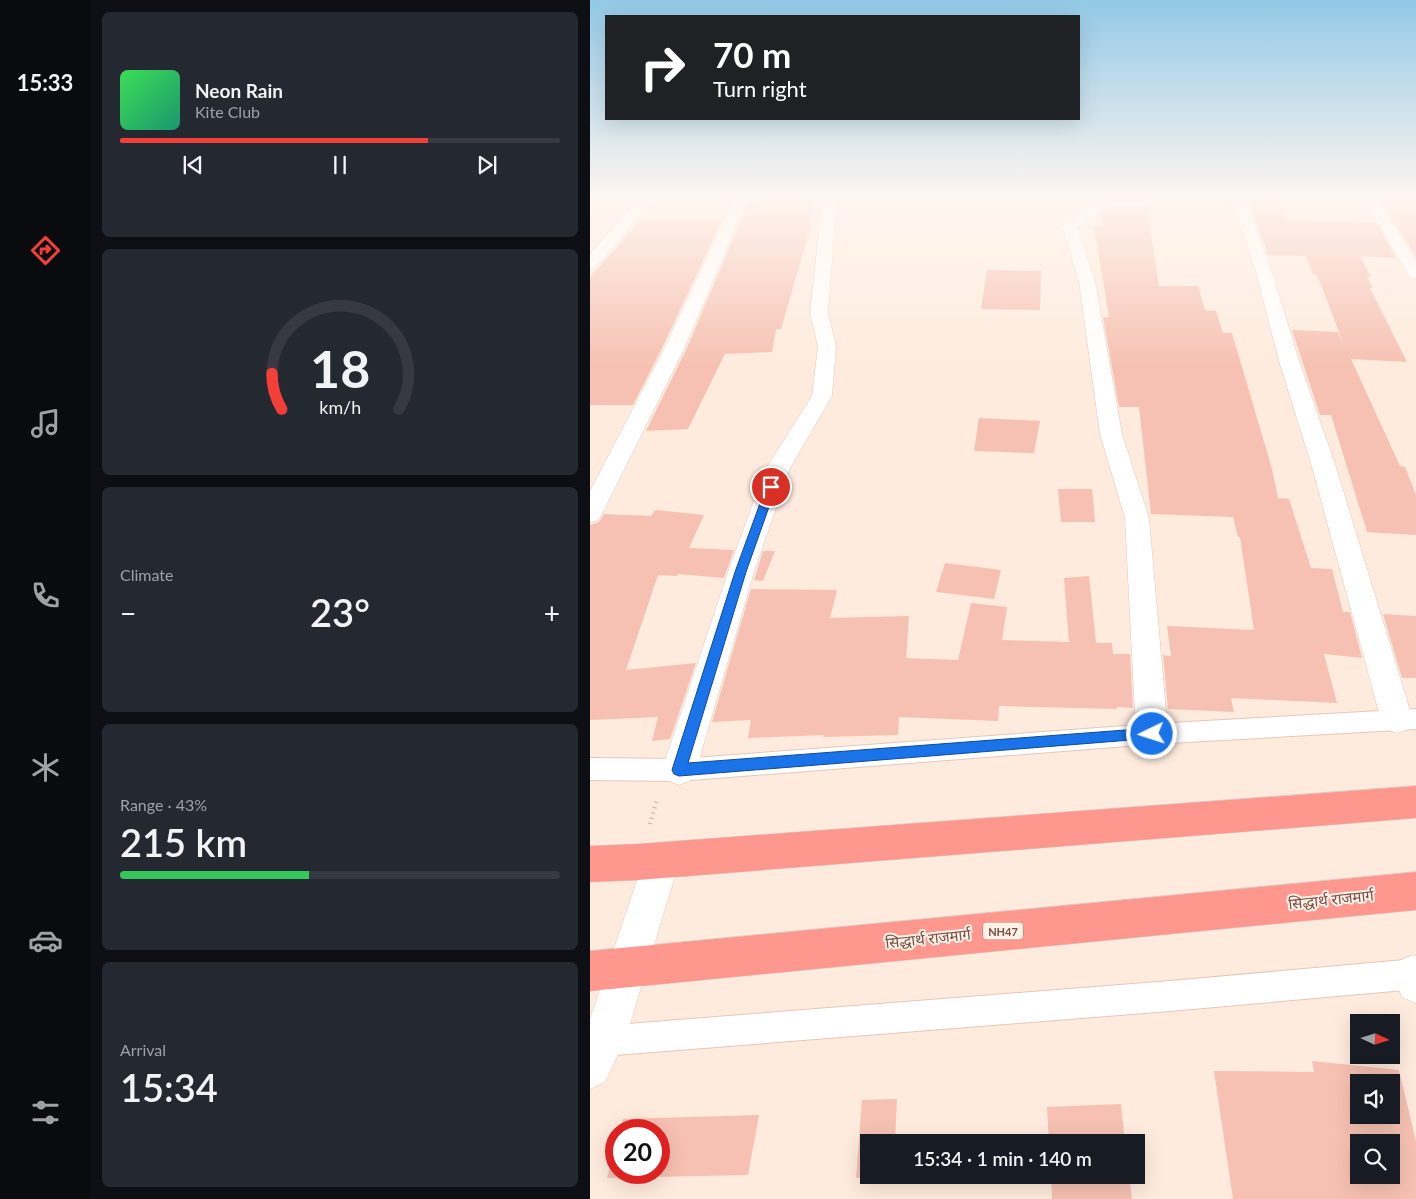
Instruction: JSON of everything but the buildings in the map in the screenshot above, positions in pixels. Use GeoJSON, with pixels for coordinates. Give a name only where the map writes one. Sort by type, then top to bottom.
{"type":"FeatureCollection","features":[{"type":"Feature","properties":{"kind":"highway"},"geometry":{"type":"LineString","coordinates":[[590,864],[1416,802]]}},
{"type":"Feature","properties":{"kind":"highway","name":"सिद्धार्थ राजमार्ग"},"geometry":{"type":"LineString","coordinates":[[608,969],[1416,891]]}},
{"type":"Feature","properties":{"kind":"street"},"geometry":{"type":"LineString","coordinates":[[590,514],[674,349],[717,255]]}},
{"type":"Feature","properties":{"kind":"street"},"geometry":{"type":"LineString","coordinates":[[679,770],[741,572],[777,470],[822,396],[827,347],[819,312],[825,255]]}},
{"type":"Feature","properties":{"kind":"street"},"geometry":{"type":"LineString","coordinates":[[1078,255],[1087,280],[1111,434],[1137,518],[1152,734]]}},
{"type":"Feature","properties":{"kind":"street"},"geometry":{"type":"LineString","coordinates":[[1258,255],[1289,361],[1407,719]]}},
{"type":"Feature","properties":{"kind":"street"},"geometry":{"type":"LineString","coordinates":[[1405,255],[1416,274]]}},
{"type":"Feature","properties":{"kind":"street"},"geometry":{"type":"LineString","coordinates":[[595,1050],[608,969],[662,860]]}},
{"type":"Feature","properties":{"kind":"lane"},"geometry":{"type":"LineString","coordinates":[[590,769],[679,770],[1152,734],[1407,719]]}},
{"type":"Feature","properties":{"kind":"lane"},"geometry":{"type":"LineString","coordinates":[[595,1050],[1170,996],[1415,977]]}},
{"type":"Feature","properties":{"kind":"route"},"geometry":{"type":"LineString","coordinates":[[771,487],[741,572],[679,770],[1152,734]]}}]}
